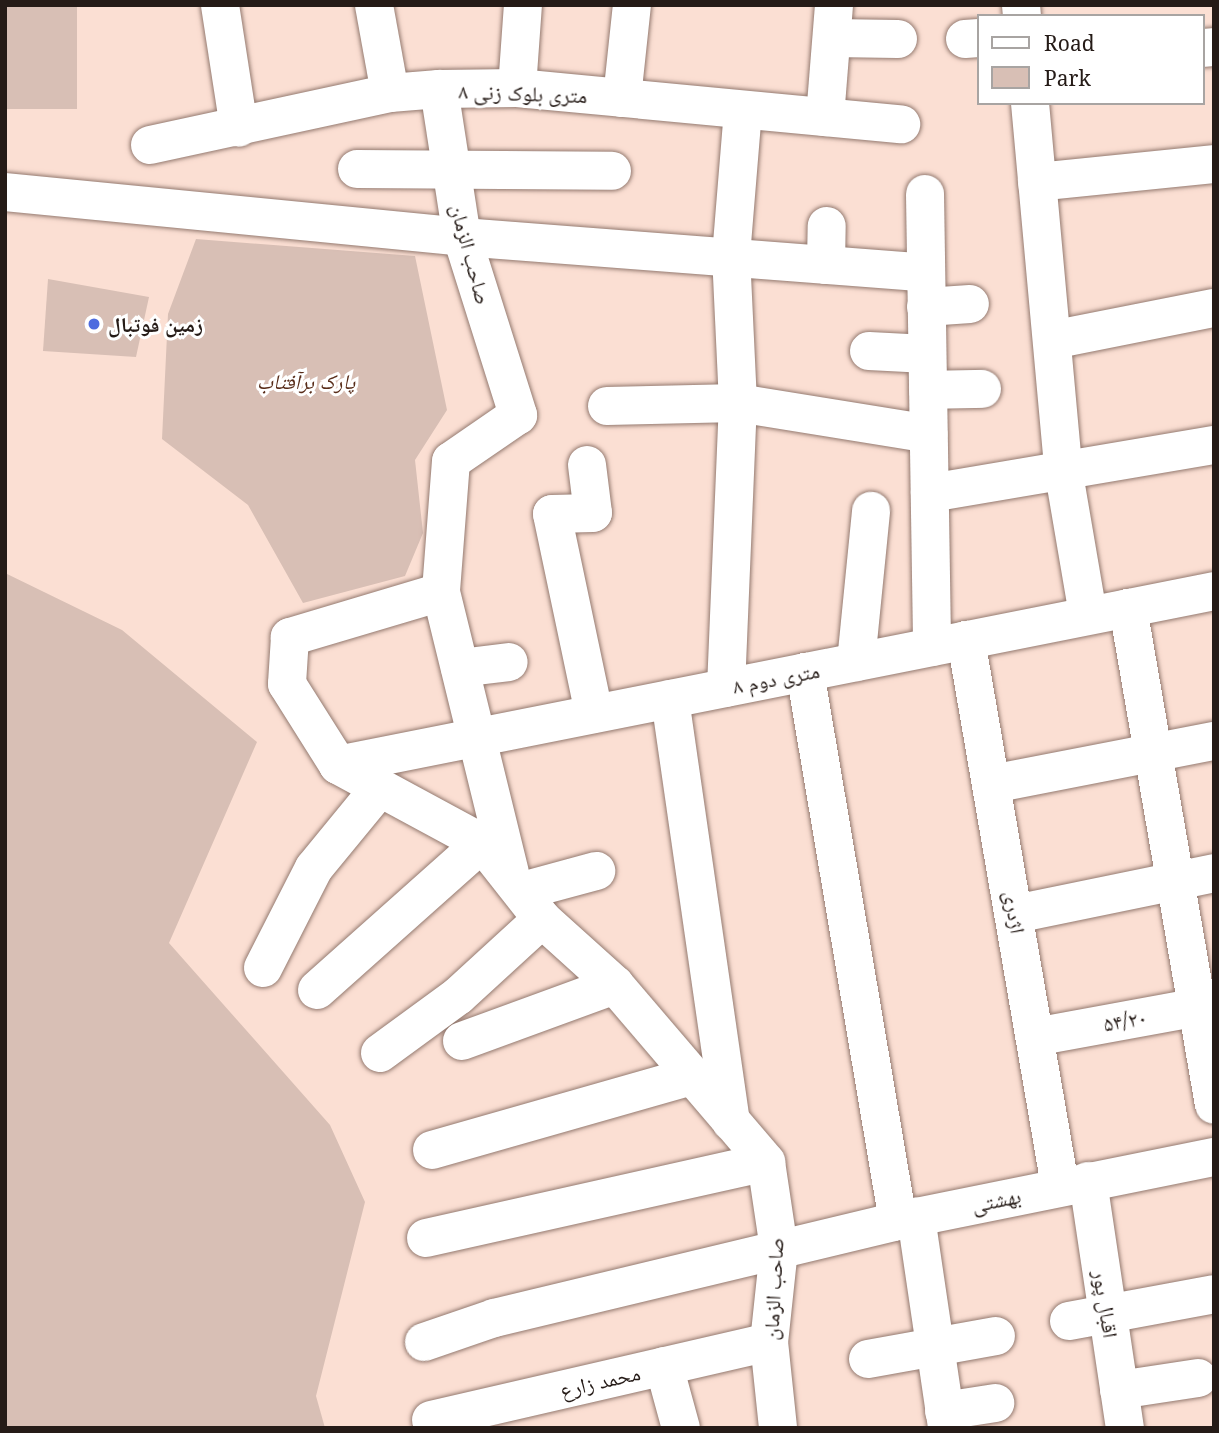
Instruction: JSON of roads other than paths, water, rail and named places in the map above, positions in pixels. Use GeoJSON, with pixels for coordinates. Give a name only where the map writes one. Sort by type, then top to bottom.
{"type":"FeatureCollection","features":[{"type":"Feature","properties":{"kind":"street"},"geometry":{"type":"LineString","coordinates":[[220,5],[239,128]]}},
{"type":"Feature","properties":{"kind":"street"},"geometry":{"type":"LineString","coordinates":[[374,5],[390,93]]}},
{"type":"Feature","properties":{"kind":"street"},"geometry":{"type":"LineString","coordinates":[[517,88],[523,5]]}},
{"type":"Feature","properties":{"kind":"street"},"geometry":{"type":"LineString","coordinates":[[622,98],[632,5]]}},
{"type":"Feature","properties":{"kind":"street"},"geometry":{"type":"LineString","coordinates":[[825,117],[833,22],[898,38]]}},
{"type":"Feature","properties":{"kind":"street","name":"۸ متری بلوک زنی"},"geometry":{"type":"LineString","coordinates":[[150,145],[239,128],[390,93],[439,89],[517,88],[901,124]]}},
{"type":"Feature","properties":{"kind":"street","name":"صاحب الزمان"},"geometry":{"type":"LineString","coordinates":[[439,89],[462,237],[518,415],[451,461],[441,592]]}},
{"type":"Feature","properties":{"kind":"street"},"geometry":{"type":"LineString","coordinates":[[1030,105],[1064,474],[1088,615]]}},
{"type":"Feature","properties":{"kind":"street"},"geometry":{"type":"LineString","coordinates":[[726,688],[738,403],[732,256],[743,110]]}},
{"type":"Feature","properties":{"kind":"street"},"geometry":{"type":"LineString","coordinates":[[1037,182],[1214,164]]}},
{"type":"Feature","properties":{"kind":"street"},"geometry":{"type":"LineString","coordinates":[[357,169],[450,165],[612,170]]}},
{"type":"Feature","properties":{"kind":"street"},"geometry":{"type":"LineString","coordinates":[[5,192],[462,237],[826,265],[970,304]]}},
{"type":"Feature","properties":{"kind":"street","name":"اژدری"},"geometry":{"type":"LineString","coordinates":[[925,194],[929,493],[949,643],[992,784],[1035,1037],[1074,1183]]}},
{"type":"Feature","properties":{"kind":"street"},"geometry":{"type":"LineString","coordinates":[[826,265],[827,226]]}},
{"type":"Feature","properties":{"kind":"street"},"geometry":{"type":"LineString","coordinates":[[1052,340],[1214,308]]}},
{"type":"Feature","properties":{"kind":"street"},"geometry":{"type":"LineString","coordinates":[[869,351],[982,389]]}},
{"type":"Feature","properties":{"kind":"street"},"geometry":{"type":"LineString","coordinates":[[607,407],[738,403],[929,434]]}},
{"type":"Feature","properties":{"kind":"street"},"geometry":{"type":"LineString","coordinates":[[929,493],[1064,474],[1214,445]]}},
{"type":"Feature","properties":{"kind":"street"},"geometry":{"type":"LineString","coordinates":[[587,465],[593,513],[552,514],[594,714]]}},
{"type":"Feature","properties":{"kind":"street"},"geometry":{"type":"LineString","coordinates":[[856,662],[871,511]]}},
{"type":"Feature","properties":{"kind":"street","name":"۸ متری دوم"},"geometry":{"type":"LineString","coordinates":[[338,765],[1214,590]]}},
{"type":"Feature","properties":{"kind":"street"},"geometry":{"type":"LineString","coordinates":[[426,1238],[766,1162],[615,985],[525,895],[482,843],[338,765],[286,684],[290,637],[441,592],[477,737],[525,895]]}},
{"type":"Feature","properties":{"kind":"street"},"geometry":{"type":"LineString","coordinates":[[1128,608],[1175,880],[1205,1005],[1214,1105]]}},
{"type":"Feature","properties":{"kind":"street"},"geometry":{"type":"LineString","coordinates":[[460,668],[509,662]]}},
{"type":"Feature","properties":{"kind":"street"},"geometry":{"type":"LineString","coordinates":[[805,672],[907,1219],[935,1349],[946,1419],[995,1403]]}},
{"type":"Feature","properties":{"kind":"street"},"geometry":{"type":"LineString","coordinates":[[670,699],[731,1122]]}},
{"type":"Feature","properties":{"kind":"street"},"geometry":{"type":"LineString","coordinates":[[992,784],[1214,741]]}},
{"type":"Feature","properties":{"kind":"street"},"geometry":{"type":"LineString","coordinates":[[263,968],[314,868],[379,789]]}},
{"type":"Feature","properties":{"kind":"street"},"geometry":{"type":"LineString","coordinates":[[317,990],[482,843]]}},
{"type":"Feature","properties":{"kind":"street"},"geometry":{"type":"LineString","coordinates":[[380,1053],[458,996],[525,895],[596,871]]}},
{"type":"Feature","properties":{"kind":"street"},"geometry":{"type":"LineString","coordinates":[[1016,914],[1214,873]]}},
{"type":"Feature","properties":{"kind":"street"},"geometry":{"type":"LineString","coordinates":[[462,1041],[615,985]]}},
{"type":"Feature","properties":{"kind":"street","name":"۵۴/۲۰"},"geometry":{"type":"LineString","coordinates":[[1035,1037],[1205,1005]]}},
{"type":"Feature","properties":{"kind":"street"},"geometry":{"type":"LineString","coordinates":[[432,1150],[692,1076]]}},
{"type":"Feature","properties":{"kind":"street","name":"بهشتی"},"geometry":{"type":"LineString","coordinates":[[425,1342],[494,1318],[779,1249],[1074,1183],[1214,1157]]}},
{"type":"Feature","properties":{"kind":"street","name":"صاحب الزمان"},"geometry":{"type":"LineString","coordinates":[[766,1162],[779,1249],[769,1342],[778,1428]]}},
{"type":"Feature","properties":{"kind":"street","name":"اقبال پور"},"geometry":{"type":"LineString","coordinates":[[1074,1183],[1108,1316],[1125,1428]]}},
{"type":"Feature","properties":{"kind":"street"},"geometry":{"type":"LineString","coordinates":[[1069,1321],[1108,1316],[1214,1294]]}},
{"type":"Feature","properties":{"kind":"street"},"geometry":{"type":"LineString","coordinates":[[868,1360],[996,1336]]}},
{"type":"Feature","properties":{"kind":"street","name":"محمد زارع"},"geometry":{"type":"LineString","coordinates":[[431,1420],[769,1342]]}},
{"type":"Feature","properties":{"kind":"street"},"geometry":{"type":"LineString","coordinates":[[664,1366],[681,1428]]}},
{"type":"Feature","properties":{"kind":"street"},"geometry":{"type":"LineString","coordinates":[[1119,1390],[1198,1378]]}},
{"type":"Feature","properties":{"kind":"place","name":"زمین فوتبال"},"geometry":{"type":"Point","coordinates":[94,324]}},
{"type":"Feature","properties":{"kind":"park label","name":"پارک برآفتاب"},"geometry":{"type":"Point","coordinates":[306,381]}}]}
